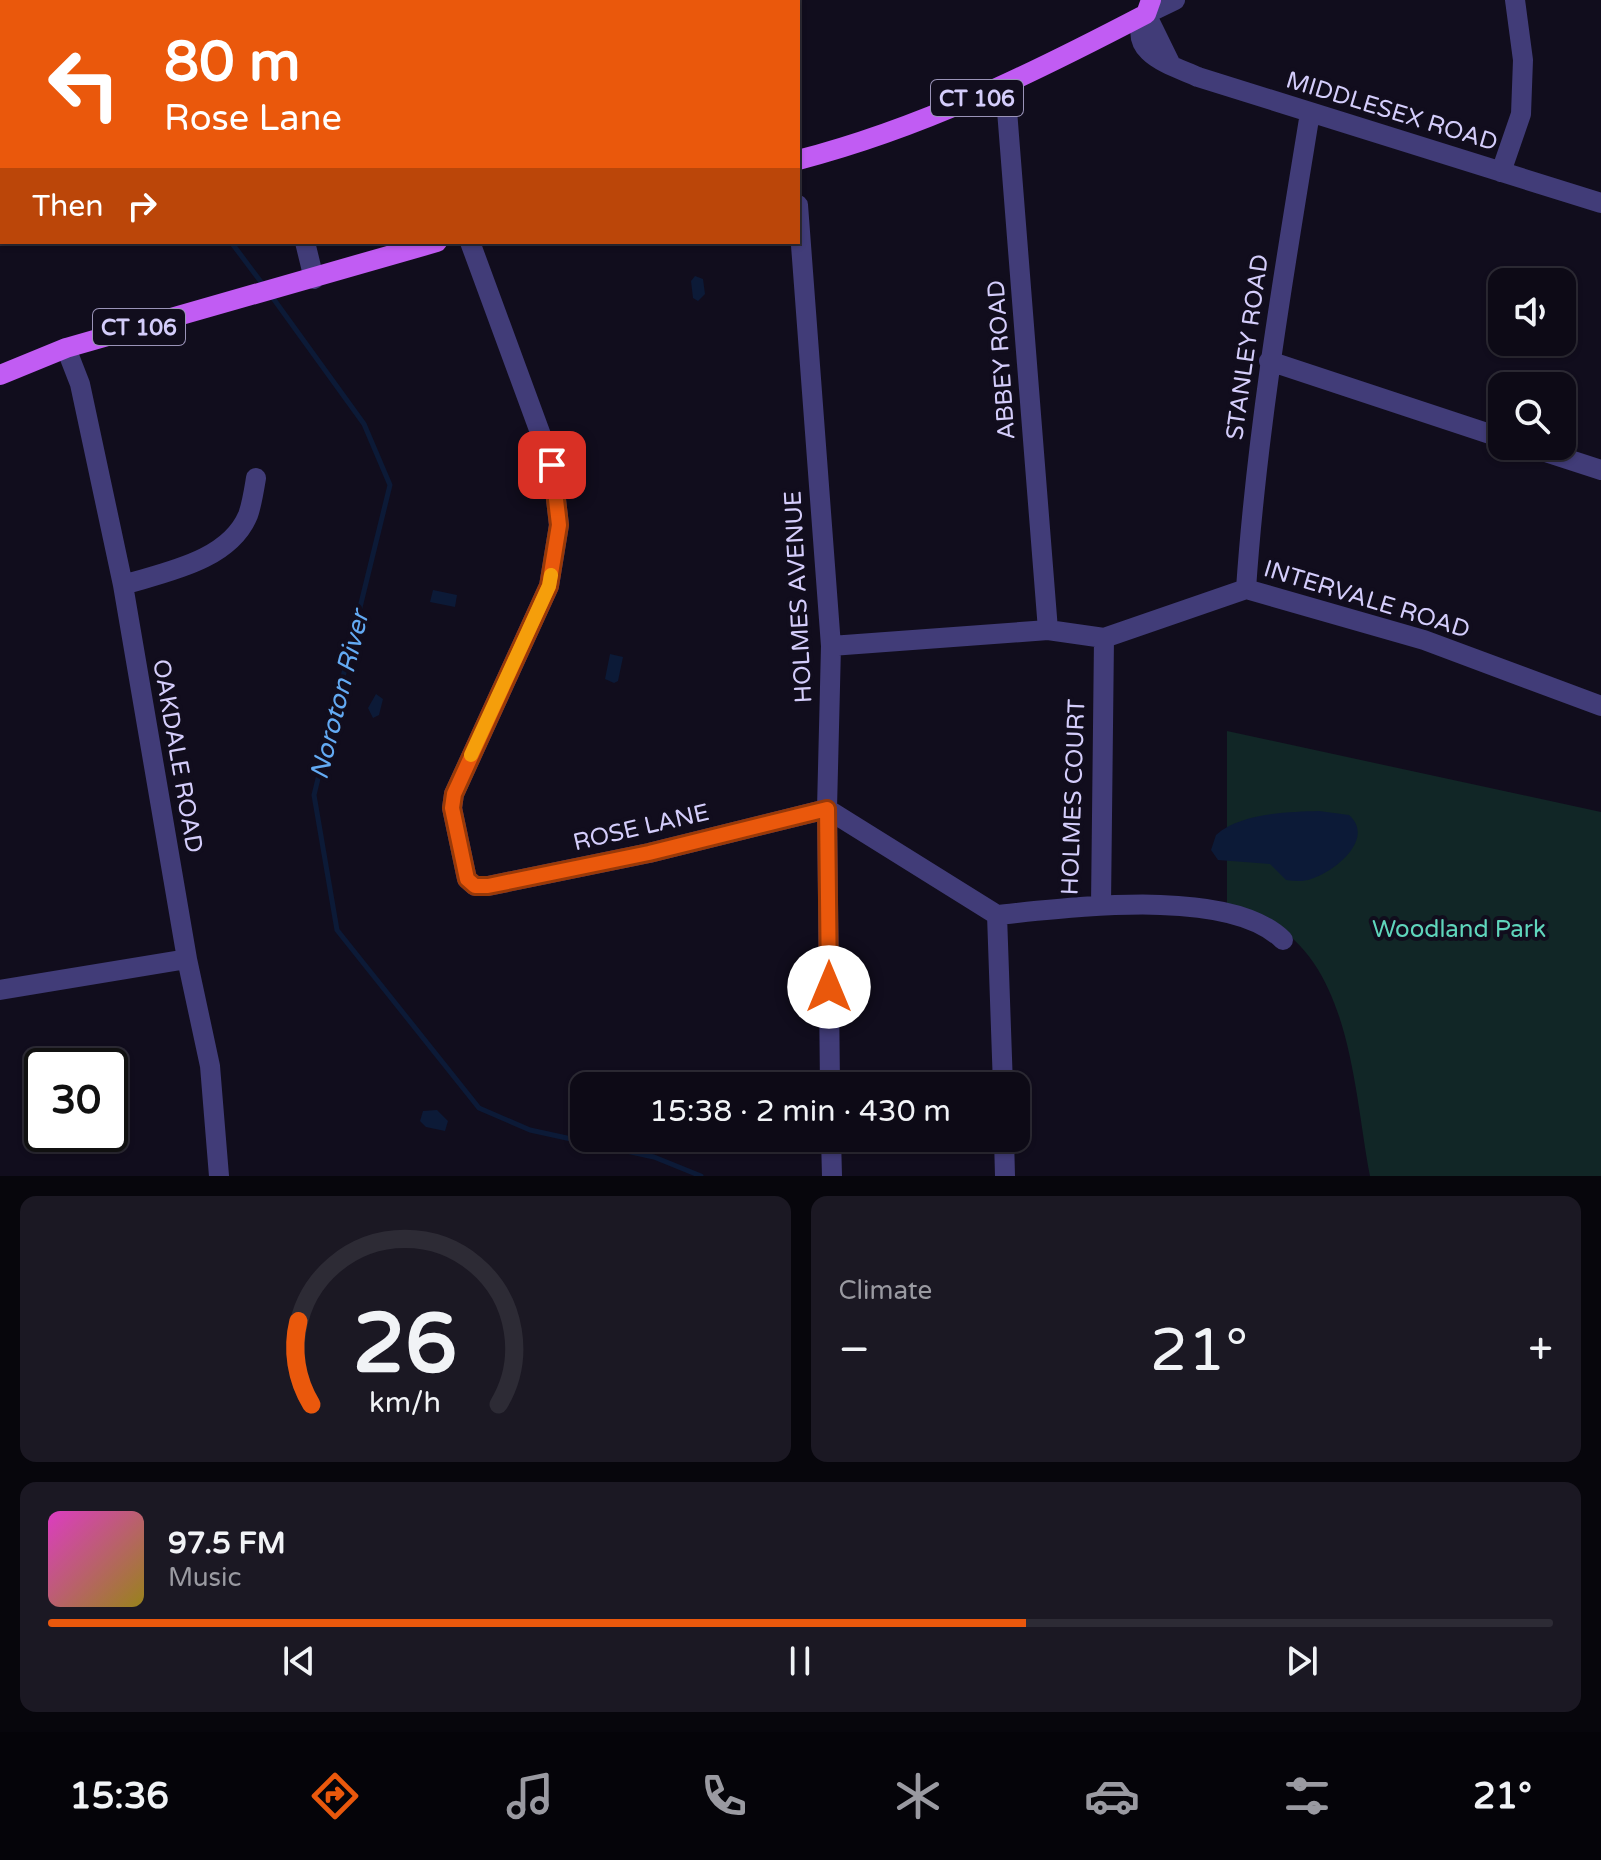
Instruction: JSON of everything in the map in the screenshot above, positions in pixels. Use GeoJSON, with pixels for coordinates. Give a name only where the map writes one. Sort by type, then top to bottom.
{"type":"FeatureCollection","features":[{"type":"Feature","properties":{"kind":"main road","name":"CT 106"},"geometry":{"type":"LineString","coordinates":[[800,159],[905,128],[1005,85],[1149,7]]}},
{"type":"Feature","properties":{"kind":"main road","name":"CT 106"},"geometry":{"type":"LineString","coordinates":[[0,375],[66,348],[430,244]]}},
{"type":"Feature","properties":{"kind":"street"},"geometry":{"type":"LineString","coordinates":[[1149,7],[1175,0]]}},
{"type":"Feature","properties":{"kind":"street"},"geometry":{"type":"LineString","coordinates":[[1501,172],[1521,114],[1523,60],[1515,0]]}},
{"type":"Feature","properties":{"kind":"street","name":"MIDDLESEX ROAD"},"geometry":{"type":"LineString","coordinates":[[1149,7],[1170,63],[1217,85],[1601,203]]}},
{"type":"Feature","properties":{"kind":"street","name":"ABBEY ROAD"},"geometry":{"type":"LineString","coordinates":[[1005,85],[1048,630]]}},
{"type":"Feature","properties":{"kind":"street","name":"STANLEY ROAD"},"geometry":{"type":"LineString","coordinates":[[1246,589],[1254,484],[1269,361],[1310,113]]}},
{"type":"Feature","properties":{"kind":"street","name":"HOLMES AVENUE"},"geometry":{"type":"LineString","coordinates":[[800,232],[831,646],[827,809],[830,1072]]}},
{"type":"Feature","properties":{"kind":"street"},"geometry":{"type":"LineString","coordinates":[[305,244],[306,281]]}},
{"type":"Feature","properties":{"kind":"street","name":"ROSE LANE"},"geometry":{"type":"LineString","coordinates":[[471,244],[552,465],[559,525],[549,586],[454,794],[452,808],[467,879],[475,886],[488,886],[649,853],[827,809]]}},
{"type":"Feature","properties":{"kind":"street","name":"OAKDALE ROAD"},"geometry":{"type":"LineString","coordinates":[[66,348],[80,384],[123,585],[187,959],[210,1066],[219,1176]]}},
{"type":"Feature","properties":{"kind":"street"},"geometry":{"type":"LineString","coordinates":[[1269,361],[1488,433]]}},
{"type":"Feature","properties":{"kind":"street"},"geometry":{"type":"LineString","coordinates":[[1570,460],[1601,470]]}},
{"type":"Feature","properties":{"kind":"street"},"geometry":{"type":"LineString","coordinates":[[123,585],[189,565],[230,539],[247,517],[256,478]]}},
{"type":"Feature","properties":{"kind":"street","name":"INTERVALE ROAD"},"geometry":{"type":"LineString","coordinates":[[831,646],[1048,630],[1104,638],[1246,589],[1424,640],[1601,706]]}},
{"type":"Feature","properties":{"kind":"street","name":"HOLMES COURT"},"geometry":{"type":"LineString","coordinates":[[997,915],[1101,905],[1104,638]]}},
{"type":"Feature","properties":{"kind":"street"},"geometry":{"type":"LineString","coordinates":[[827,809],[997,915],[1003,1072]]}},
{"type":"Feature","properties":{"kind":"street"},"geometry":{"type":"LineString","coordinates":[[1101,905],[1174,906],[1235,915],[1270,927],[1283,940]]}},
{"type":"Feature","properties":{"kind":"street"},"geometry":{"type":"LineString","coordinates":[[0,990],[187,959]]}},
{"type":"Feature","properties":{"kind":"street"},"geometry":{"type":"LineString","coordinates":[[831,1152],[832,1176]]}},
{"type":"Feature","properties":{"kind":"street"},"geometry":{"type":"LineString","coordinates":[[1004,1152],[1005,1176]]}},
{"type":"Feature","properties":{"kind":"green space","name":"Woodland Park"},"geometry":{"type":"Polygon","coordinates":[[[1227,731],[1601,812],[1601,1176],[1370,1176],[1349,1053],[1338,1013],[1322,976],[1299,945],[1268,921],[1227,907],[1227,731]]]}},
{"type":"Feature","properties":{"kind":"water"},"geometry":{"type":"Polygon","coordinates":[[[695,276],[703,279],[705,294],[698,301],[693,298],[691,281],[695,276]]]}},
{"type":"Feature","properties":{"kind":"water"},"geometry":{"type":"Polygon","coordinates":[[[433,590],[457,595],[455,607],[430,602],[433,590]]]}},
{"type":"Feature","properties":{"kind":"water"},"geometry":{"type":"Polygon","coordinates":[[[610,654],[623,657],[618,681],[614,683],[605,679],[610,654]]]}},
{"type":"Feature","properties":{"kind":"water"},"geometry":{"type":"Polygon","coordinates":[[[376,694],[383,699],[379,715],[373,718],[368,708],[376,694]]]}},
{"type":"Feature","properties":{"kind":"water"},"geometry":{"type":"Polygon","coordinates":[[[1319,811],[1349,815],[1356,824],[1358,834],[1355,844],[1340,862],[1311,879],[1286,880],[1270,864],[1218,860],[1211,850],[1216,835],[1238,822],[1265,815],[1319,811]]]}},
{"type":"Feature","properties":{"kind":"water"},"geometry":{"type":"Polygon","coordinates":[[[437,1110],[448,1121],[445,1131],[426,1127],[420,1121],[423,1111],[437,1110]]]}},
{"type":"Feature","properties":{"kind":"waterway","name":"Noroton River"},"geometry":{"type":"LineString","coordinates":[[232,244],[264,286]]}},
{"type":"Feature","properties":{"kind":"waterway","name":"Noroton River"},"geometry":{"type":"LineString","coordinates":[[270,294],[364,424],[390,485],[314,795],[337,930],[479,1108],[530,1130],[654,1157],[701,1176]]}},
{"type":"Feature","properties":{"kind":"slow traffic"},"geometry":{"type":"LineString","coordinates":[[471,755],[549,586],[551,575]]}},
{"type":"Feature","properties":{"kind":"route"},"geometry":{"type":"LineString","coordinates":[[552,465],[559,525],[549,586],[454,794],[452,808],[467,879],[475,886],[488,886],[649,853],[827,809],[829,987]]}}]}
